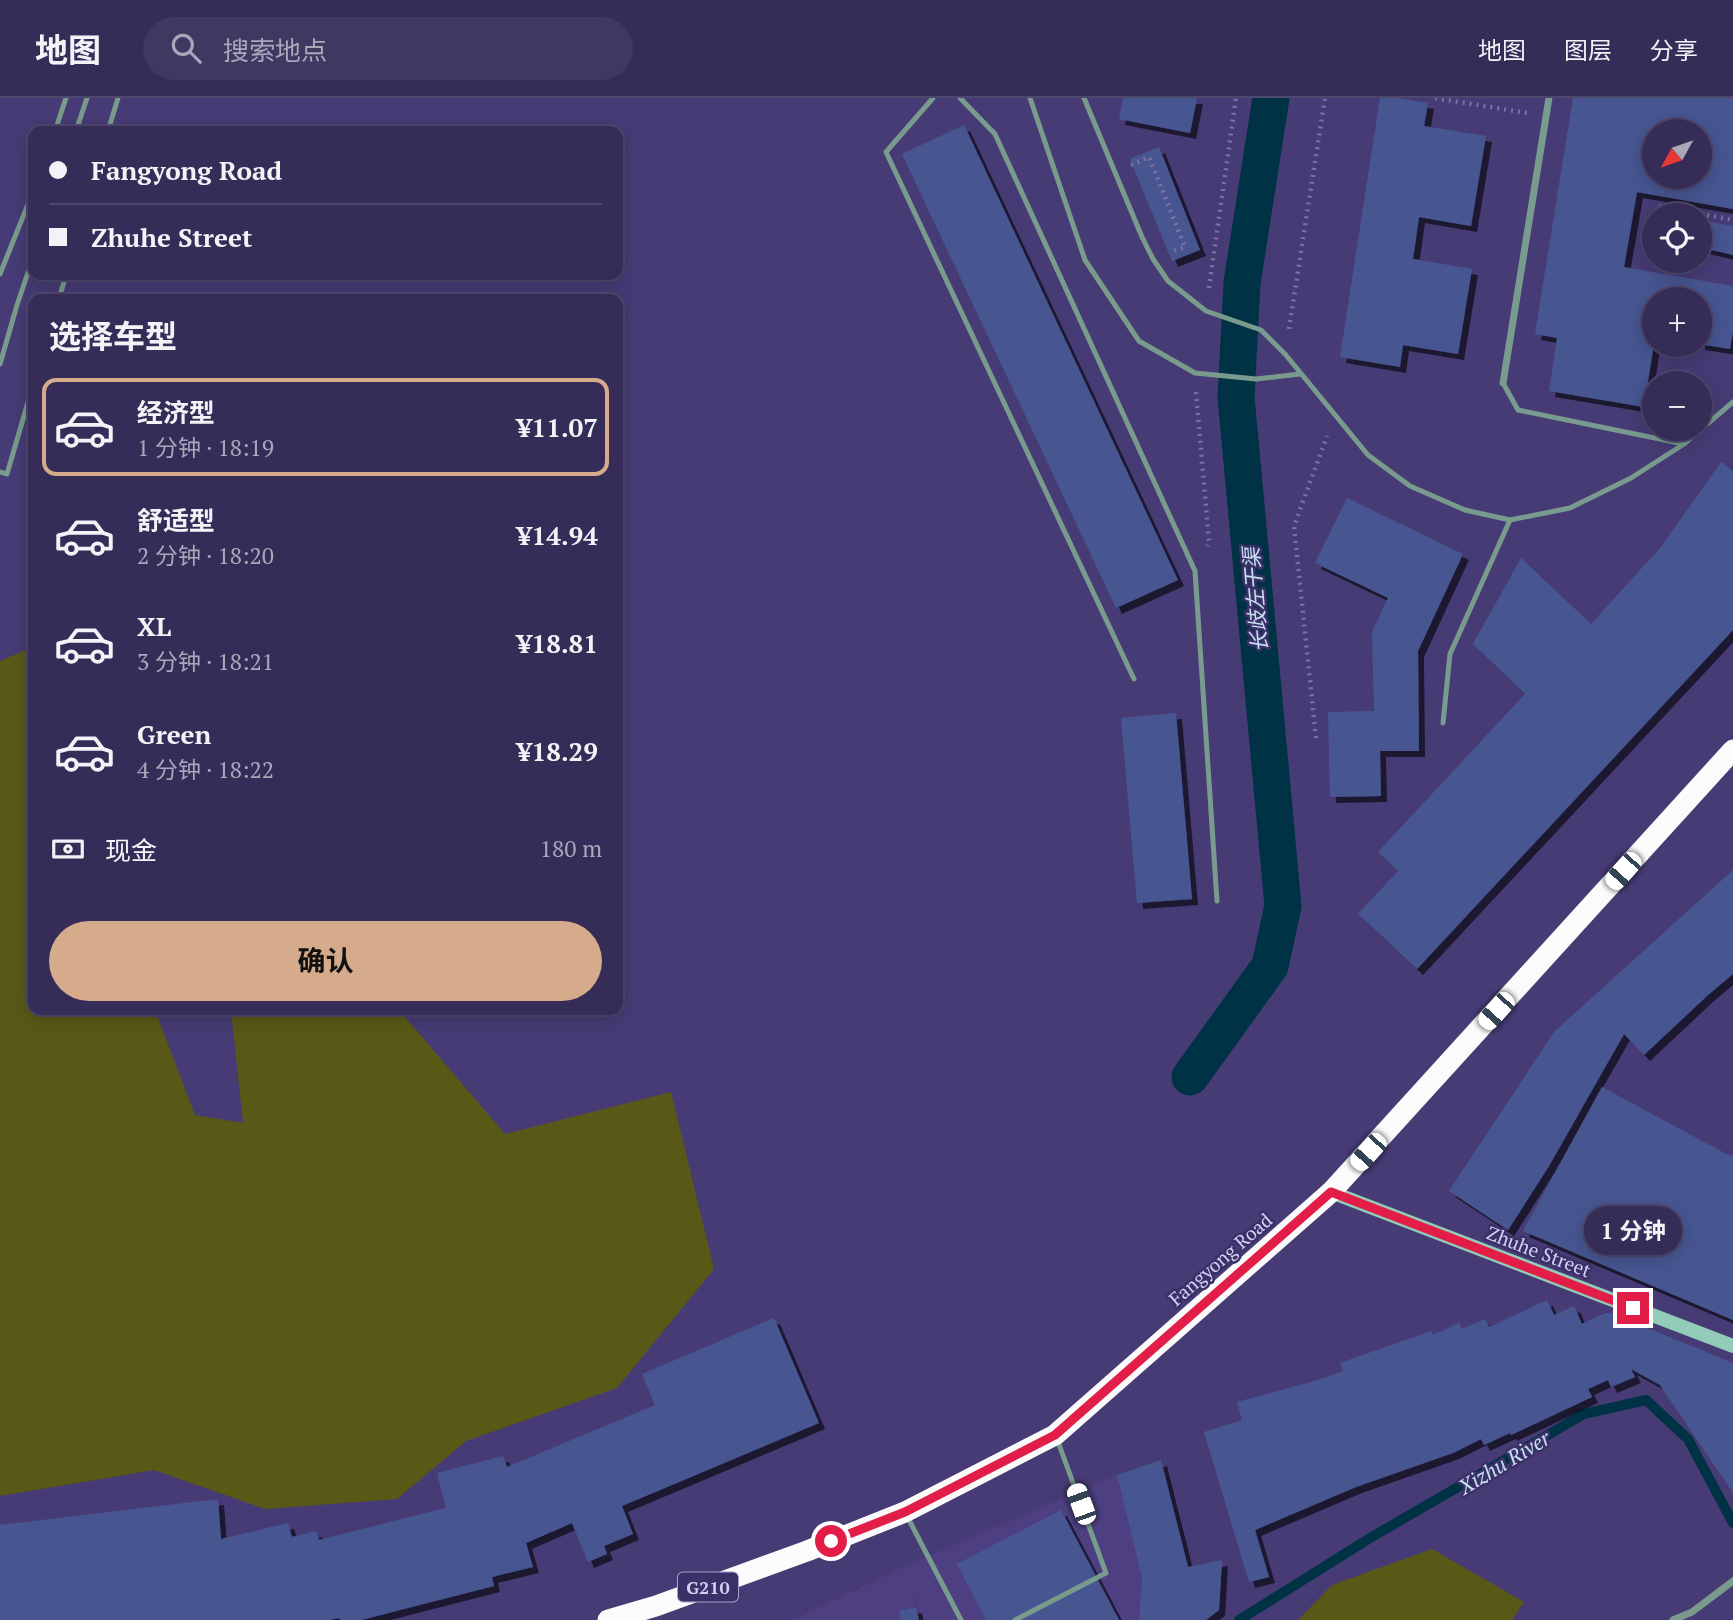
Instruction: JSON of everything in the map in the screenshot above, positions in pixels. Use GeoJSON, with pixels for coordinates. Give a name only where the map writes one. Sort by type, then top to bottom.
{"type":"FeatureCollection","features":[{"type":"Feature","properties":{"kind":"highway","name":"Fangyong Road"},"geometry":{"type":"LineString","coordinates":[[608,1620],[656,1606],[905,1512],[1055,1435],[1331,1192],[1733,750]]}},
{"type":"Feature","properties":{"kind":"street"},"geometry":{"type":"LineString","coordinates":[[1503,383],[1549,98]]}},
{"type":"Feature","properties":{"kind":"street","name":"Zhuhe Street"},"geometry":{"type":"LineString","coordinates":[[1331,1192],[1733,1346]]}},
{"type":"Feature","properties":{"kind":"street"},"geometry":{"type":"LineString","coordinates":[[1673,1620],[1692,1612],[1733,1581]]}},
{"type":"Feature","properties":{"kind":"lane"},"geometry":{"type":"LineString","coordinates":[[57,126],[66,98]]}},
{"type":"Feature","properties":{"kind":"lane"},"geometry":{"type":"LineString","coordinates":[[78,126],[87,98]]}},
{"type":"Feature","properties":{"kind":"lane"},"geometry":{"type":"LineString","coordinates":[[110,126],[118,98]]}},
{"type":"Feature","properties":{"kind":"lane"},"geometry":{"type":"LineString","coordinates":[[933,98],[886,152],[1134,679]]}},
{"type":"Feature","properties":{"kind":"lane"},"geometry":{"type":"LineString","coordinates":[[960,98],[995,134],[1195,571],[1217,901]]}},
{"type":"Feature","properties":{"kind":"lane"},"geometry":{"type":"LineString","coordinates":[[1030,98],[1085,260],[1139,341],[1195,373],[1256,379],[1300,374]]}},
{"type":"Feature","properties":{"kind":"lane"},"geometry":{"type":"LineString","coordinates":[[1084,98],[1153,259],[1168,281],[1206,311],[1261,330],[1368,455],[1410,486],[1465,510],[1510,520],[1570,508],[1631,478],[1684,444],[1733,402]]}},
{"type":"Feature","properties":{"kind":"lane"},"geometry":{"type":"LineString","coordinates":[[0,274],[28,204]]}},
{"type":"Feature","properties":{"kind":"lane"},"geometry":{"type":"LineString","coordinates":[[0,364],[28,273]]}},
{"type":"Feature","properties":{"kind":"lane"},"geometry":{"type":"LineString","coordinates":[[1503,383],[1518,410],[1684,444]]}},
{"type":"Feature","properties":{"kind":"lane"},"geometry":{"type":"LineString","coordinates":[[0,472],[7,474],[28,402]]}},
{"type":"Feature","properties":{"kind":"lane"},"geometry":{"type":"LineString","coordinates":[[1443,723],[1450,654],[1510,520]]}},
{"type":"Feature","properties":{"kind":"lane"},"geometry":{"type":"LineString","coordinates":[[1015,1620],[1106,1573],[1055,1435]]}},
{"type":"Feature","properties":{"kind":"lane"},"geometry":{"type":"LineString","coordinates":[[905,1512],[961,1620]]}},
{"type":"Feature","properties":{"kind":"path"},"geometry":{"type":"LineString","coordinates":[[1206,311],[1236,98]]}},
{"type":"Feature","properties":{"kind":"path"},"geometry":{"type":"LineString","coordinates":[[1285,355],[1325,98]]}},
{"type":"Feature","properties":{"kind":"path"},"geometry":{"type":"LineString","coordinates":[[1434,98],[1546,117]]}},
{"type":"Feature","properties":{"kind":"path"},"geometry":{"type":"LineString","coordinates":[[1114,171],[1149,157],[1185,247],[1153,259]]}},
{"type":"Feature","properties":{"kind":"path"},"geometry":{"type":"LineString","coordinates":[[1712,216],[1733,220]]}},
{"type":"Feature","properties":{"kind":"path"},"geometry":{"type":"LineString","coordinates":[[1195,373],[1209,542],[1195,571]]}},
{"type":"Feature","properties":{"kind":"path"},"geometry":{"type":"LineString","coordinates":[[1316,738],[1294,526],[1334,415]]}},
{"type":"Feature","properties":{"kind":"shaded area"},"geometry":{"type":"Polygon","coordinates":[[[28,649],[28,1015],[157,1015],[195,1115],[243,1123],[232,1015],[403,1015],[505,1134],[671,1092],[714,1269],[617,1388],[466,1441],[397,1499],[265,1509],[154,1470],[0,1496],[0,661],[28,649]]]}},
{"type":"Feature","properties":{"kind":"shaded area"},"geometry":{"type":"Polygon","coordinates":[[[1117,1475],[1142,1578],[1139,1620],[922,1620],[913,1592],[919,1620],[793,1620],[905,1566],[1117,1475]]]}},
{"type":"Feature","properties":{"kind":"shaded area"},"geometry":{"type":"Polygon","coordinates":[[[1432,1549],[1524,1602],[1512,1620],[1298,1620],[1332,1585],[1432,1549]]]}},
{"type":"Feature","properties":{"kind":"building"},"geometry":{"type":"Polygon","coordinates":[[[1123,98],[1197,98],[1190,133],[1119,119],[1123,98]]]}},
{"type":"Feature","properties":{"kind":"building"},"geometry":{"type":"Polygon","coordinates":[[[1380,98],[1428,103],[1424,126],[1486,136],[1471,226],[1419,217],[1413,259],[1472,269],[1458,354],[1403,345],[1400,367],[1340,357],[1380,98]]]}},
{"type":"Feature","properties":{"kind":"building"},"geometry":{"type":"Polygon","coordinates":[[[1573,98],[1733,98],[1733,209],[1712,205],[1712,203],[1637,192],[1624,267],[1642,270],[1642,273],[1658,273],[1733,286],[1733,331],[1730,349],[1712,346],[1712,287],[1642,287],[1642,357],[1652,357],[1650,371],[1642,371],[1642,407],[1549,391],[1557,338],[1535,334],[1573,98]]]}},
{"type":"Feature","properties":{"kind":"building"},"geometry":{"type":"Polygon","coordinates":[[[964,125],[1178,580],[1116,608],[902,154],[964,125]]]}},
{"type":"Feature","properties":{"kind":"building"},"geometry":{"type":"Polygon","coordinates":[[[1159,147],[1200,250],[1172,261],[1130,159],[1159,147]]]}},
{"type":"Feature","properties":{"kind":"building"},"geometry":{"type":"Polygon","coordinates":[[[1712,222],[1733,226],[1733,255],[1712,250],[1712,222]]]}},
{"type":"Feature","properties":{"kind":"building"},"geometry":{"type":"Polygon","coordinates":[[[1721,462],[1733,471],[1733,630],[1417,969],[1358,914],[1398,871],[1378,852],[1525,694],[1473,644],[1521,558],[1591,624],[1661,547],[1721,462]]]}},
{"type":"Feature","properties":{"kind":"building"},"geometry":{"type":"Polygon","coordinates":[[[1347,498],[1463,554],[1418,651],[1419,751],[1380,751],[1381,796],[1330,797],[1328,712],[1374,711],[1372,632],[1388,598],[1315,563],[1347,498]]]}},
{"type":"Feature","properties":{"kind":"building"},"geometry":{"type":"Polygon","coordinates":[[[1176,713],[1192,899],[1137,903],[1121,718],[1176,713]]]}},
{"type":"Feature","properties":{"kind":"building"},"geometry":{"type":"Polygon","coordinates":[[[1733,870],[1733,974],[1644,1055],[1624,1034],[1549,1166],[1508,1230],[1449,1191],[1554,1032],[1733,870]]]}},
{"type":"Feature","properties":{"kind":"building"},"geometry":{"type":"Polygon","coordinates":[[[1602,1087],[1730,1156],[1733,1154],[1733,1320],[1523,1231],[1602,1087]]]}},
{"type":"Feature","properties":{"kind":"building"},"geometry":{"type":"Polygon","coordinates":[[[1547,1300],[1554,1315],[1574,1306],[1582,1324],[1605,1313],[1611,1313],[1733,1363],[1733,1493],[1660,1385],[1631,1369],[1635,1377],[1611,1387],[1608,1380],[1588,1389],[1592,1397],[1511,1435],[1510,1433],[1484,1445],[1481,1439],[1453,1453],[1356,1487],[1255,1530],[1269,1577],[1249,1582],[1204,1432],[1242,1420],[1237,1402],[1343,1371],[1340,1363],[1431,1331],[1433,1335],[1459,1323],[1462,1329],[1485,1319],[1489,1327],[1547,1300]]]}},
{"type":"Feature","properties":{"kind":"building"},"geometry":{"type":"Polygon","coordinates":[[[774,1318],[819,1423],[622,1506],[633,1534],[604,1546],[607,1554],[588,1562],[572,1523],[526,1543],[533,1567],[492,1577],[494,1586],[361,1620],[0,1620],[0,1525],[218,1499],[221,1539],[288,1523],[292,1537],[316,1531],[319,1540],[446,1508],[437,1473],[503,1456],[507,1467],[655,1405],[642,1374],[774,1318]]]}},
{"type":"Feature","properties":{"kind":"building"},"geometry":{"type":"Polygon","coordinates":[[[1161,1460],[1188,1567],[1222,1560],[1219,1610],[1206,1620],[1139,1620],[1142,1578],[1117,1475],[1161,1460]]]}},
{"type":"Feature","properties":{"kind":"building"},"geometry":{"type":"Polygon","coordinates":[[[1061,1510],[1119,1620],[986,1620],[957,1564],[1061,1510]]]}},
{"type":"Feature","properties":{"kind":"building"},"geometry":{"type":"Polygon","coordinates":[[[916,1607],[919,1620],[901,1620],[899,1611],[916,1607]]]}},
{"type":"Feature","properties":{"kind":"waterway","name":"长歧左干渠"},"geometry":{"type":"LineString","coordinates":[[1190,1077],[1270,966],[1283,906],[1236,397],[1242,283],[1271,98]]}},
{"type":"Feature","properties":{"kind":"waterway","name":"Xizhu River"},"geometry":{"type":"LineString","coordinates":[[1239,1620],[1370,1538],[1584,1414],[1646,1400],[1688,1439],[1733,1523]]}},
{"type":"Feature","properties":{"kind":"route"},"geometry":{"type":"LineString","coordinates":[[831,1541],[905,1512],[1055,1435],[1331,1192],[1633,1308]]}}]}
